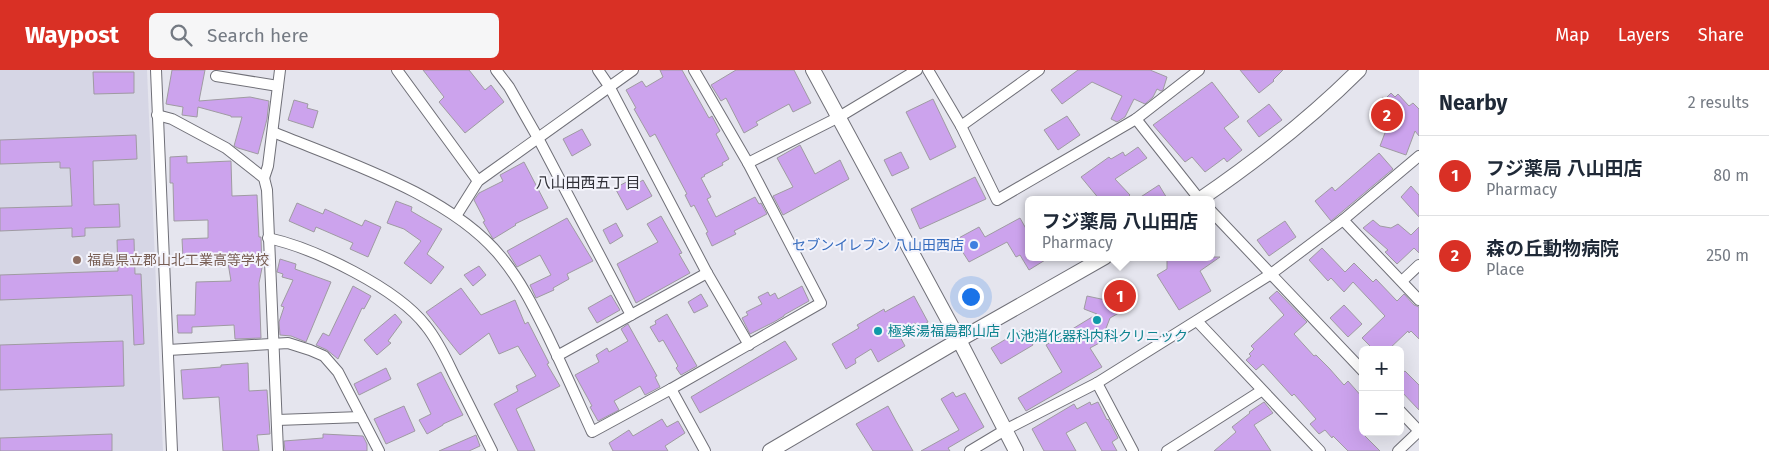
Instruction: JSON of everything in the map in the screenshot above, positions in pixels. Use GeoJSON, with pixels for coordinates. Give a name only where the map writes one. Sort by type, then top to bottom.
{"type":"FeatureCollection","features":[{"type":"Feature","properties":{"kind":"street"},"geometry":{"type":"LineString","coordinates":[[156,70],[172,451]]}},
{"type":"Feature","properties":{"kind":"street"},"geometry":{"type":"LineString","coordinates":[[278,451],[267,190],[264,178],[268,166],[280,70]]}},
{"type":"Feature","properties":{"kind":"street"},"geometry":{"type":"LineString","coordinates":[[397,70],[478,181]]}},
{"type":"Feature","properties":{"kind":"street"},"geometry":{"type":"LineString","coordinates":[[496,70],[509,88],[538,138],[631,315]]}},
{"type":"Feature","properties":{"kind":"street"},"geometry":{"type":"LineString","coordinates":[[598,70],[609,86],[707,273],[748,345]]}},
{"type":"Feature","properties":{"kind":"street"},"geometry":{"type":"LineString","coordinates":[[456,216],[478,181],[633,70]]}},
{"type":"Feature","properties":{"kind":"street"},"geometry":{"type":"LineString","coordinates":[[273,132],[402,185],[456,216],[501,256],[525,291],[592,432],[821,303],[748,163],[694,70]]}},
{"type":"Feature","properties":{"kind":"street"},"geometry":{"type":"LineString","coordinates":[[813,70],[959,340],[1016,451]]}},
{"type":"Feature","properties":{"kind":"street"},"geometry":{"type":"LineString","coordinates":[[748,163],[839,118],[917,70]]}},
{"type":"Feature","properties":{"kind":"street"},"geometry":{"type":"LineString","coordinates":[[928,70],[961,126],[997,200],[1136,119],[1195,71]]}},
{"type":"Feature","properties":{"kind":"street"},"geometry":{"type":"LineString","coordinates":[[961,126],[1039,70]]}},
{"type":"Feature","properties":{"kind":"street"},"geometry":{"type":"LineString","coordinates":[[1205,196],[1274,146],[1332,97],[1359,70]]}},
{"type":"Feature","properties":{"kind":"street"},"geometry":{"type":"LineString","coordinates":[[216,76],[278,86]]}},
{"type":"Feature","properties":{"kind":"street"},"geometry":{"type":"LineString","coordinates":[[158,115],[172,119],[226,148],[264,178]]}},
{"type":"Feature","properties":{"kind":"street"},"geometry":{"type":"LineString","coordinates":[[1136,119],[1197,196]]}},
{"type":"Feature","properties":{"kind":"street"},"geometry":{"type":"LineString","coordinates":[[970,451],[1005,430],[1097,383],[1271,274],[1343,220],[1419,156]]}},
{"type":"Feature","properties":{"kind":"street"},"geometry":{"type":"LineString","coordinates":[[1215,215],[1359,367]]}},
{"type":"Feature","properties":{"kind":"street"},"geometry":{"type":"LineString","coordinates":[[1343,220],[1419,300]]}},
{"type":"Feature","properties":{"kind":"street"},"geometry":{"type":"LineString","coordinates":[[268,238],[287,243],[359,275],[392,294],[426,325],[442,349],[492,451]]}},
{"type":"Feature","properties":{"kind":"street"},"geometry":{"type":"LineString","coordinates":[[770,451],[1098,261]]}},
{"type":"Feature","properties":{"kind":"street"},"geometry":{"type":"LineString","coordinates":[[1402,281],[1419,265]]}},
{"type":"Feature","properties":{"kind":"street"},"geometry":{"type":"LineString","coordinates":[[557,356],[707,273]]}},
{"type":"Feature","properties":{"kind":"street"},"geometry":{"type":"LineString","coordinates":[[1197,321],[1320,451]]}},
{"type":"Feature","properties":{"kind":"street"},"geometry":{"type":"LineString","coordinates":[[168,350],[288,343],[324,356],[338,372],[378,451]]}},
{"type":"Feature","properties":{"kind":"street"},"geometry":{"type":"LineString","coordinates":[[1097,383],[1133,451]]}},
{"type":"Feature","properties":{"kind":"street"},"geometry":{"type":"LineString","coordinates":[[671,389],[705,451]]}},
{"type":"Feature","properties":{"kind":"street"},"geometry":{"type":"LineString","coordinates":[[1167,451],[1262,391]]}},
{"type":"Feature","properties":{"kind":"street"},"geometry":{"type":"LineString","coordinates":[[1398,451],[1419,431],[1404,415]]}},
{"type":"Feature","properties":{"kind":"street"},"geometry":{"type":"LineString","coordinates":[[277,420],[360,417]]}},
{"type":"Feature","properties":{"kind":"shaded area","name":"福島県立郡山北工業高等学校"},"geometry":{"type":"Polygon","coordinates":[[[0,70],[147,70],[163,451],[0,451],[0,70]]]}},
{"type":"Feature","properties":{"kind":"building"},"geometry":{"type":"Polygon","coordinates":[[[172,70],[205,70],[199,101],[250,97],[269,101],[267,119],[258,154],[234,146],[242,117],[231,117],[198,107],[197,117],[182,115],[183,107],[166,104],[172,70]]]}},
{"type":"Feature","properties":{"kind":"building"},"geometry":{"type":"Polygon","coordinates":[[[423,70],[469,70],[485,90],[491,85],[504,102],[465,133],[439,102],[444,97],[423,70]]]}},
{"type":"Feature","properties":{"kind":"building"},"geometry":{"type":"Polygon","coordinates":[[[660,70],[682,70],[709,118],[712,116],[720,131],[716,134],[729,159],[722,163],[723,165],[701,178],[711,197],[707,199],[716,217],[755,197],[767,214],[734,231],[736,234],[712,246],[706,233],[708,232],[694,205],[691,207],[685,195],[687,194],[655,134],[650,137],[634,109],[636,108],[626,90],[642,81],[646,87],[663,77],[660,70]]]}},
{"type":"Feature","properties":{"kind":"building"},"geometry":{"type":"Polygon","coordinates":[[[736,70],[794,70],[811,103],[793,112],[789,104],[756,122],[758,125],[744,133],[726,98],[721,101],[711,85],[736,70]]]}},
{"type":"Feature","properties":{"kind":"building"},"geometry":{"type":"Polygon","coordinates":[[[1078,70],[1150,70],[1167,77],[1163,90],[1157,89],[1153,97],[1145,104],[1134,99],[1125,117],[1117,122],[1111,119],[1122,96],[1092,82],[1062,104],[1051,90],[1078,70]]]}},
{"type":"Feature","properties":{"kind":"building"},"geometry":{"type":"Polygon","coordinates":[[[1240,70],[1283,70],[1274,81],[1259,93],[1240,70]]]}},
{"type":"Feature","properties":{"kind":"building"},"geometry":{"type":"Polygon","coordinates":[[[93,72],[134,72],[134,93],[94,94],[93,72]]]}},
{"type":"Feature","properties":{"kind":"building"},"geometry":{"type":"Polygon","coordinates":[[[1212,82],[1239,117],[1224,128],[1242,150],[1227,162],[1224,158],[1205,172],[1192,157],[1185,162],[1153,125],[1212,82]]]}},
{"type":"Feature","properties":{"kind":"building"},"geometry":{"type":"Polygon","coordinates":[[[1391,93],[1395,97],[1398,94],[1409,106],[1413,103],[1419,109],[1419,136],[1415,131],[1406,155],[1380,146],[1388,125],[1372,107],[1383,97],[1385,99],[1391,93]]]}},
{"type":"Feature","properties":{"kind":"building"},"geometry":{"type":"Polygon","coordinates":[[[933,99],[956,147],[930,160],[906,112],[933,99]]]}},
{"type":"Feature","properties":{"kind":"building"},"geometry":{"type":"Polygon","coordinates":[[[294,100],[308,104],[307,108],[318,111],[313,128],[288,120],[294,100]]]}},
{"type":"Feature","properties":{"kind":"building"},"geometry":{"type":"Polygon","coordinates":[[[1269,104],[1282,120],[1259,137],[1247,121],[1269,104]]]}},
{"type":"Feature","properties":{"kind":"building"},"geometry":{"type":"Polygon","coordinates":[[[1067,116],[1080,135],[1058,150],[1044,130],[1067,116]]]}},
{"type":"Feature","properties":{"kind":"building"},"geometry":{"type":"Polygon","coordinates":[[[582,129],[591,145],[572,156],[563,139],[582,129]]]}},
{"type":"Feature","properties":{"kind":"building"},"geometry":{"type":"Polygon","coordinates":[[[136,135],[137,159],[93,161],[94,205],[119,204],[120,227],[85,228],[85,236],[72,237],[72,228],[0,231],[0,208],[72,206],[70,168],[60,168],[60,162],[0,164],[0,140],[136,135]]]}},
{"type":"Feature","properties":{"kind":"building"},"geometry":{"type":"Polygon","coordinates":[[[800,145],[815,174],[840,160],[849,179],[783,215],[773,196],[793,187],[777,158],[800,145]]]}},
{"type":"Feature","properties":{"kind":"building"},"geometry":{"type":"Polygon","coordinates":[[[1138,147],[1147,158],[1115,179],[1130,195],[1097,196],[1081,177],[1109,157],[1111,159],[1123,152],[1125,156],[1138,147]]]}},
{"type":"Feature","properties":{"kind":"building"},"geometry":{"type":"Polygon","coordinates":[[[901,152],[909,168],[892,176],[884,160],[901,152]]]}},
{"type":"Feature","properties":{"kind":"building"},"geometry":{"type":"Polygon","coordinates":[[[1379,153],[1393,169],[1331,221],[1315,201],[1332,187],[1335,191],[1379,153]]]}},
{"type":"Feature","properties":{"kind":"building"},"geometry":{"type":"Polygon","coordinates":[[[187,156],[187,163],[231,161],[232,196],[257,195],[262,268],[259,283],[261,338],[235,339],[234,325],[192,327],[192,333],[178,333],[177,315],[195,315],[196,282],[231,281],[227,257],[183,258],[182,239],[208,238],[208,220],[174,221],[173,183],[170,183],[170,157],[187,156]]]}},
{"type":"Feature","properties":{"kind":"building"},"geometry":{"type":"Polygon","coordinates":[[[524,162],[548,208],[515,224],[493,239],[483,222],[485,221],[474,200],[479,193],[503,181],[500,175],[524,162]]]}},
{"type":"Feature","properties":{"kind":"building"},"geometry":{"type":"Polygon","coordinates":[[[975,177],[986,199],[920,229],[911,209],[975,177]]]}},
{"type":"Feature","properties":{"kind":"building"},"geometry":{"type":"Polygon","coordinates":[[[632,179],[635,185],[643,180],[652,196],[627,210],[615,188],[632,179]]]}},
{"type":"Feature","properties":{"kind":"building"},"geometry":{"type":"Polygon","coordinates":[[[1159,185],[1166,196],[1142,196],[1159,185]]]}},
{"type":"Feature","properties":{"kind":"building"},"geometry":{"type":"Polygon","coordinates":[[[1411,186],[1419,195],[1419,217],[1401,197],[1411,186]]]}},
{"type":"Feature","properties":{"kind":"building"},"geometry":{"type":"Polygon","coordinates":[[[396,201],[412,207],[411,211],[442,229],[427,254],[444,267],[431,284],[404,263],[421,241],[404,229],[387,223],[396,201]]]}},
{"type":"Feature","properties":{"kind":"building"},"geometry":{"type":"Polygon","coordinates":[[[297,203],[323,214],[325,209],[362,226],[365,220],[381,227],[368,257],[350,249],[353,243],[316,227],[314,232],[289,221],[297,203]]]}},
{"type":"Feature","properties":{"kind":"building"},"geometry":{"type":"Polygon","coordinates":[[[661,216],[682,253],[679,254],[690,273],[636,303],[617,264],[658,242],[647,224],[661,216]]]}},
{"type":"Feature","properties":{"kind":"building"},"geometry":{"type":"Polygon","coordinates":[[[567,218],[593,261],[567,274],[569,279],[553,288],[554,290],[536,298],[530,285],[551,275],[540,255],[517,267],[507,251],[567,218]]]}},
{"type":"Feature","properties":{"kind":"building"},"geometry":{"type":"Polygon","coordinates":[[[1020,218],[1025,227],[1025,261],[1044,261],[1029,270],[1020,255],[1016,257],[1007,242],[969,262],[955,240],[979,227],[985,237],[1020,218]]]}},
{"type":"Feature","properties":{"kind":"building"},"geometry":{"type":"Polygon","coordinates":[[[1373,220],[1380,226],[1391,228],[1398,224],[1411,235],[1419,227],[1419,253],[1414,248],[1397,264],[1385,252],[1388,250],[1363,228],[1373,220]]]}},
{"type":"Feature","properties":{"kind":"building"},"geometry":{"type":"Polygon","coordinates":[[[1285,221],[1296,237],[1269,256],[1257,240],[1285,221]]]}},
{"type":"Feature","properties":{"kind":"building"},"geometry":{"type":"Polygon","coordinates":[[[616,223],[623,236],[610,244],[603,230],[616,223]]]}},
{"type":"Feature","properties":{"kind":"building"},"geometry":{"type":"Polygon","coordinates":[[[134,239],[135,274],[141,274],[144,344],[134,345],[132,295],[0,300],[0,275],[118,271],[117,240],[134,239]]]}},
{"type":"Feature","properties":{"kind":"building"},"geometry":{"type":"Polygon","coordinates":[[[1322,248],[1345,272],[1354,263],[1373,282],[1376,279],[1397,301],[1404,294],[1414,305],[1419,307],[1419,339],[1411,331],[1409,333],[1408,331],[1392,346],[1370,346],[1362,338],[1385,316],[1353,282],[1344,292],[1331,278],[1328,281],[1309,260],[1322,248]]]}},
{"type":"Feature","properties":{"kind":"building"},"geometry":{"type":"Polygon","coordinates":[[[280,259],[296,264],[295,269],[331,282],[306,342],[291,336],[280,335],[279,322],[284,307],[281,306],[293,280],[282,277],[283,274],[277,272],[280,259]]]}},
{"type":"Feature","properties":{"kind":"building"},"geometry":{"type":"Polygon","coordinates":[[[1167,261],[1214,261],[1200,271],[1211,291],[1179,310],[1157,275],[1167,269],[1167,261]]]}},
{"type":"Feature","properties":{"kind":"building"},"geometry":{"type":"Polygon","coordinates":[[[479,266],[486,275],[473,286],[464,275],[479,266]]]}},
{"type":"Feature","properties":{"kind":"building"},"geometry":{"type":"Polygon","coordinates":[[[1118,280],[1133,305],[1110,318],[1105,331],[1100,336],[1103,341],[1090,348],[1102,367],[1026,411],[1018,398],[1062,372],[1046,345],[1097,314],[1084,309],[1087,296],[1115,302],[1107,288],[1118,280]]]}},
{"type":"Feature","properties":{"kind":"building"},"geometry":{"type":"Polygon","coordinates":[[[353,286],[371,296],[364,309],[362,308],[338,359],[327,350],[316,345],[323,333],[329,336],[353,286]]]}},
{"type":"Feature","properties":{"kind":"building"},"geometry":{"type":"Polygon","coordinates":[[[802,286],[809,301],[750,334],[742,318],[748,315],[746,312],[762,304],[758,297],[768,292],[770,296],[775,293],[778,299],[802,286]]]}},
{"type":"Feature","properties":{"kind":"building"},"geometry":{"type":"Polygon","coordinates":[[[461,288],[481,315],[515,300],[525,324],[528,322],[549,363],[547,364],[560,386],[516,409],[535,451],[518,451],[494,404],[518,391],[516,386],[536,376],[518,346],[499,354],[489,333],[460,355],[426,312],[461,288]]]}},
{"type":"Feature","properties":{"kind":"building"},"geometry":{"type":"Polygon","coordinates":[[[1277,291],[1307,322],[1294,334],[1344,385],[1348,381],[1359,393],[1359,436],[1365,436],[1380,451],[1348,451],[1325,430],[1319,434],[1310,424],[1316,419],[1294,394],[1292,396],[1263,364],[1256,370],[1246,360],[1251,356],[1249,354],[1254,349],[1251,346],[1284,315],[1269,298],[1277,291]]]}},
{"type":"Feature","properties":{"kind":"building"},"geometry":{"type":"Polygon","coordinates":[[[701,294],[708,306],[694,313],[688,302],[701,294]]]}},
{"type":"Feature","properties":{"kind":"building"},"geometry":{"type":"Polygon","coordinates":[[[611,295],[620,310],[597,323],[588,308],[611,295]]]}},
{"type":"Feature","properties":{"kind":"building","name":"極楽湯福島郡山店"},"geometry":{"type":"Polygon","coordinates":[[[914,296],[928,322],[918,328],[915,323],[898,333],[905,346],[878,362],[871,349],[855,359],[856,363],[846,369],[832,344],[859,328],[857,325],[884,309],[885,312],[914,296]]]}},
{"type":"Feature","properties":{"kind":"building"},"geometry":{"type":"Polygon","coordinates":[[[1344,305],[1362,324],[1348,337],[1330,318],[1344,305]]]}},
{"type":"Feature","properties":{"kind":"building"},"geometry":{"type":"Polygon","coordinates":[[[395,314],[402,322],[388,341],[391,343],[377,355],[364,340],[395,314]]]}},
{"type":"Feature","properties":{"kind":"building"},"geometry":{"type":"Polygon","coordinates":[[[667,314],[697,366],[681,375],[663,340],[659,342],[650,327],[656,324],[655,321],[667,314]]]}},
{"type":"Feature","properties":{"kind":"building"},"geometry":{"type":"Polygon","coordinates":[[[628,324],[657,376],[655,377],[660,387],[645,395],[640,386],[614,401],[619,410],[598,421],[575,375],[599,362],[596,355],[607,348],[609,352],[628,341],[621,329],[628,324]]]}},
{"type":"Feature","properties":{"kind":"building"},"geometry":{"type":"Polygon","coordinates":[[[1023,329],[1033,345],[1001,364],[991,348],[1023,329]]]}},
{"type":"Feature","properties":{"kind":"building"},"geometry":{"type":"Polygon","coordinates":[[[123,341],[124,386],[0,390],[0,345],[123,341]]]}},
{"type":"Feature","properties":{"kind":"building"},"geometry":{"type":"Polygon","coordinates":[[[785,341],[797,359],[700,413],[691,397],[785,341]]]}},
{"type":"Feature","properties":{"kind":"building"},"geometry":{"type":"Polygon","coordinates":[[[248,363],[249,391],[267,390],[270,434],[257,435],[259,451],[223,451],[219,397],[183,399],[181,370],[248,363]]]}},
{"type":"Feature","properties":{"kind":"building"},"geometry":{"type":"Polygon","coordinates":[[[386,368],[391,379],[359,395],[354,384],[386,368]]]}},
{"type":"Feature","properties":{"kind":"building"},"geometry":{"type":"Polygon","coordinates":[[[441,372],[463,415],[427,434],[419,420],[431,414],[417,384],[441,372]]]}},
{"type":"Feature","properties":{"kind":"building"},"geometry":{"type":"Polygon","coordinates":[[[1404,372],[1419,385],[1419,410],[1404,394],[1404,372]]]}},
{"type":"Feature","properties":{"kind":"building"},"geometry":{"type":"Polygon","coordinates":[[[953,392],[956,397],[965,393],[984,427],[948,448],[950,451],[921,451],[959,430],[941,399],[953,392]]]}},
{"type":"Feature","properties":{"kind":"building"},"geometry":{"type":"Polygon","coordinates":[[[1090,402],[1091,405],[1098,402],[1108,419],[1118,438],[1112,442],[1117,451],[1102,451],[1086,422],[1066,433],[1076,451],[1044,451],[1032,429],[1074,404],[1077,409],[1090,402]]]}},
{"type":"Feature","properties":{"kind":"building"},"geometry":{"type":"Polygon","coordinates":[[[1264,402],[1273,413],[1254,425],[1271,451],[1214,451],[1236,432],[1232,427],[1264,402]]]}},
{"type":"Feature","properties":{"kind":"building"},"geometry":{"type":"Polygon","coordinates":[[[404,406],[415,431],[386,444],[374,419],[404,406]]]}},
{"type":"Feature","properties":{"kind":"building"},"geometry":{"type":"Polygon","coordinates":[[[888,406],[913,451],[873,451],[856,424],[888,406]]]}},
{"type":"Feature","properties":{"kind":"building"},"geometry":{"type":"Polygon","coordinates":[[[662,419],[667,427],[678,421],[685,433],[665,446],[668,451],[613,451],[609,443],[629,430],[633,436],[662,419]]]}},
{"type":"Feature","properties":{"kind":"building"},"geometry":{"type":"Polygon","coordinates":[[[112,434],[112,451],[0,451],[0,438],[112,434]]]}},
{"type":"Feature","properties":{"kind":"building"},"geometry":{"type":"Polygon","coordinates":[[[323,434],[363,436],[367,444],[367,451],[285,451],[284,441],[323,438],[323,434]]]}},
{"type":"Feature","properties":{"kind":"building"},"geometry":{"type":"Polygon","coordinates":[[[476,435],[480,446],[469,451],[439,451],[476,435]]]}},
{"type":"Feature","properties":{"kind":"place","name":"森の丘動物病院"},"geometry":{"type":"Point","coordinates":[1387,115]}},
{"type":"Feature","properties":{"kind":"place","name":"セブンイレブン 八山田西店"},"geometry":{"type":"Point","coordinates":[974,245]}},
{"type":"Feature","properties":{"kind":"place","name":"福島県立郡山北工業高等学校"},"geometry":{"type":"Point","coordinates":[77,260]}},
{"type":"Feature","properties":{"kind":"place","name":"フジ薬局 八山田店"},"geometry":{"type":"Point","coordinates":[1120,296]}},
{"type":"Feature","properties":{"kind":"place","name":"小池消化器科内科クリニック"},"geometry":{"type":"Point","coordinates":[1097,320]}},
{"type":"Feature","properties":{"kind":"place","name":"極楽湯福島郡山店"},"geometry":{"type":"Point","coordinates":[878,331]}},
{"type":"Feature","properties":{"kind":"district","name":"八山田西五丁目"},"geometry":{"type":"Point","coordinates":[588,183]}}]}
